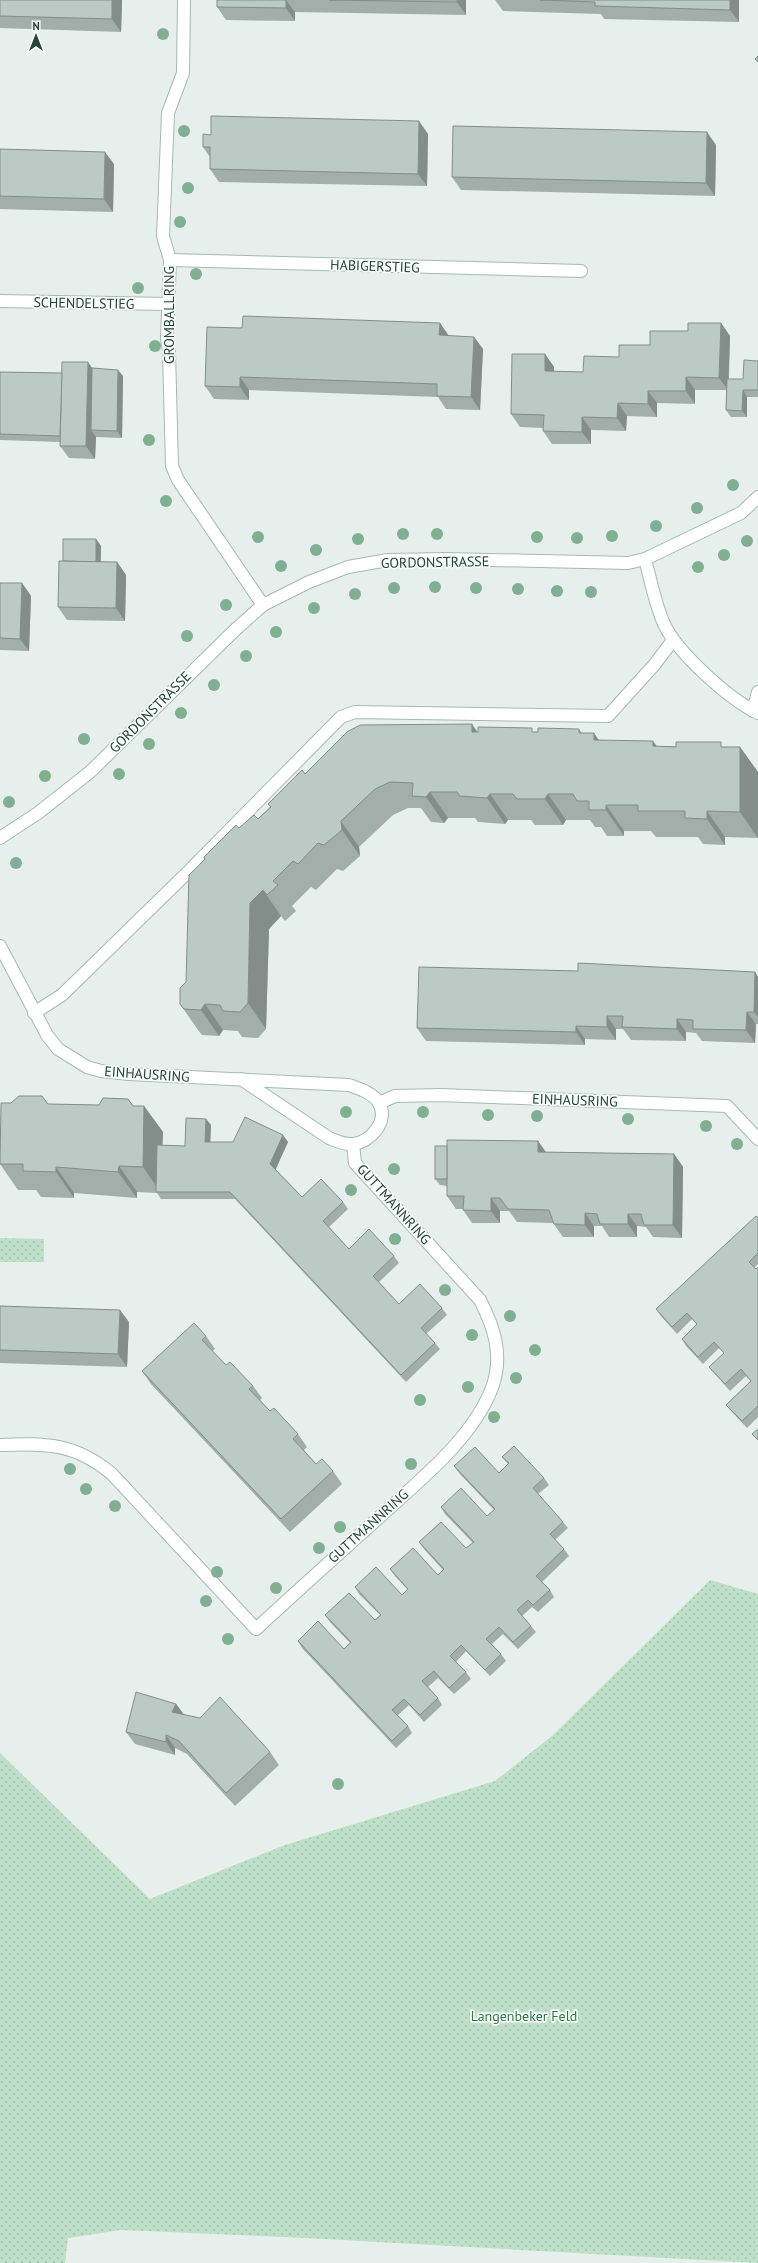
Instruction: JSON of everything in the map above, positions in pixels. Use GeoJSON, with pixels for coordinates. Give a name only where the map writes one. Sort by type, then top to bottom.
{"type":"FeatureCollection","features":[{"type":"Feature","properties":{"kind":"street","name":"GROMBALLRING"},"geometry":{"type":"LineString","coordinates":[[184,0],[183,73],[168,113],[163,236],[170,260],[167,338],[169,352],[172,466],[178,480],[263,605]]}},
{"type":"Feature","properties":{"kind":"street","name":"HABIGERSTIEG"},"geometry":{"type":"LineString","coordinates":[[170,260],[581,271]]}},
{"type":"Feature","properties":{"kind":"street","name":"SCHENDELSTIEG"},"geometry":{"type":"LineString","coordinates":[[0,302],[168,304]]}},
{"type":"Feature","properties":{"kind":"street","name":"GORDONSTRASSE"},"geometry":{"type":"LineString","coordinates":[[0,838],[38,813],[90,772],[231,634],[263,605],[308,582],[348,567],[388,560],[448,559],[604,563],[628,562],[645,559],[741,513],[758,497]]}},
{"type":"Feature","properties":{"kind":"street"},"geometry":{"type":"LineString","coordinates":[[645,559],[665,626],[673,640],[696,665],[729,694],[755,712],[758,692]]}},
{"type":"Feature","properties":{"kind":"street"},"geometry":{"type":"LineString","coordinates":[[34,1013],[62,995],[188,872],[341,717],[355,712],[608,716],[655,664],[673,640]]}},
{"type":"Feature","properties":{"kind":"street","name":"EINHAUSRING"},"geometry":{"type":"LineString","coordinates":[[0,946],[34,1013],[58,1049],[87,1066],[101,1071],[129,1074],[350,1086],[363,1090],[379,1103],[395,1096],[441,1095],[727,1106],[758,1139]]}},
{"type":"Feature","properties":{"kind":"street"},"geometry":{"type":"LineString","coordinates":[[241,1079],[329,1138],[342,1144],[353,1144],[367,1140],[379,1127],[381,1110],[379,1103]]}},
{"type":"Feature","properties":{"kind":"street","name":"GUTTMANNRING"},"geometry":{"type":"LineString","coordinates":[[0,1445],[51,1445],[72,1450],[96,1460],[112,1474],[256,1629],[441,1460],[472,1424],[493,1384],[496,1370],[498,1351],[495,1335],[492,1323],[480,1300],[355,1163],[353,1144]]}},
{"type":"Feature","properties":{"kind":"green space"},"geometry":{"type":"Polygon","coordinates":[[[0,1238],[44,1239],[44,1262],[0,1262],[0,1238]]]}},
{"type":"Feature","properties":{"kind":"green space","name":"Langenbeker Feld"},"geometry":{"type":"Polygon","coordinates":[[[710,1580],[758,1594],[758,2263],[306,2238],[121,2230],[68,2238],[65,2263],[0,2263],[0,1753],[150,1899],[285,1845],[495,1781],[552,1736],[710,1580]]]}},
{"type":"Feature","properties":{"kind":"building"},"geometry":{"type":"Polygon","coordinates":[[[0,0],[112,0],[112,19],[0,16],[0,0]]]}},
{"type":"Feature","properties":{"kind":"building"},"geometry":{"type":"Polygon","coordinates":[[[217,0],[286,0],[286,8],[217,7],[217,0]]]}},
{"type":"Feature","properties":{"kind":"building"},"geometry":{"type":"Polygon","coordinates":[[[329,0],[457,0],[457,2],[329,0]]]}},
{"type":"Feature","properties":{"kind":"building"},"geometry":{"type":"Polygon","coordinates":[[[540,0],[730,0],[730,10],[595,6],[595,2],[540,0]]]}},
{"type":"Feature","properties":{"kind":"building"},"geometry":{"type":"Polygon","coordinates":[[[211,116],[419,121],[418,174],[210,169],[210,147],[203,147],[203,134],[211,135],[211,116]]]}},
{"type":"Feature","properties":{"kind":"building"},"geometry":{"type":"Polygon","coordinates":[[[453,126],[707,132],[706,183],[452,177],[453,126]]]}},
{"type":"Feature","properties":{"kind":"building"},"geometry":{"type":"Polygon","coordinates":[[[0,149],[105,152],[104,199],[0,196],[0,149]]]}},
{"type":"Feature","properties":{"kind":"building"},"geometry":{"type":"Polygon","coordinates":[[[243,316],[440,323],[439,335],[474,337],[471,397],[437,396],[437,384],[240,377],[240,387],[205,386],[207,327],[242,328],[243,316]]]}},
{"type":"Feature","properties":{"kind":"building"},"geometry":{"type":"Polygon","coordinates":[[[688,323],[721,323],[719,378],[686,377],[686,391],[648,391],[648,404],[618,403],[617,418],[582,417],[582,432],[543,431],[544,415],[511,414],[512,354],[545,354],[545,371],[583,372],[584,356],[619,357],[619,345],[650,345],[650,331],[688,331],[688,323]]]}},
{"type":"Feature","properties":{"kind":"building"},"geometry":{"type":"Polygon","coordinates":[[[744,360],[758,361],[758,390],[743,390],[742,411],[726,410],[727,379],[743,379],[744,360]]]}},
{"type":"Feature","properties":{"kind":"building"},"geometry":{"type":"Polygon","coordinates":[[[62,362],[88,362],[86,446],[60,446],[62,362]]]}},
{"type":"Feature","properties":{"kind":"building"},"geometry":{"type":"Polygon","coordinates":[[[92,368],[118,370],[117,431],[91,430],[92,368]]]}},
{"type":"Feature","properties":{"kind":"building"},"geometry":{"type":"Polygon","coordinates":[[[0,372],[62,373],[60,436],[0,434],[0,372]]]}},
{"type":"Feature","properties":{"kind":"building"},"geometry":{"type":"Polygon","coordinates":[[[63,539],[96,539],[96,562],[63,561],[63,539]]]}},
{"type":"Feature","properties":{"kind":"building"},"geometry":{"type":"Polygon","coordinates":[[[59,561],[117,562],[116,608],[58,607],[59,561]]]}},
{"type":"Feature","properties":{"kind":"building"},"geometry":{"type":"Polygon","coordinates":[[[0,583],[22,583],[20,639],[0,638],[0,583]]]}},
{"type":"Feature","properties":{"kind":"building"},"geometry":{"type":"Polygon","coordinates":[[[472,724],[472,732],[478,732],[478,727],[532,728],[532,732],[538,732],[538,728],[579,729],[579,733],[594,733],[594,740],[653,741],[653,746],[676,747],[676,742],[721,742],[721,747],[740,747],[740,812],[707,811],[707,819],[685,818],[685,811],[638,811],[638,805],[606,805],[606,810],[589,810],[589,801],[577,801],[573,794],[548,794],[545,799],[517,799],[513,794],[490,794],[487,798],[460,796],[457,792],[430,792],[426,797],[412,796],[413,783],[390,782],[375,789],[341,821],[342,830],[324,845],[318,843],[298,864],[293,861],[273,881],[278,885],[267,895],[263,890],[250,903],[248,1003],[240,1012],[223,1011],[220,1005],[205,1004],[201,1010],[184,1009],[180,1004],[180,988],[186,982],[189,875],[205,859],[204,857],[236,825],[239,828],[254,815],[258,819],[271,807],[268,804],[302,770],[305,774],[347,732],[360,725],[472,724]]]}},
{"type":"Feature","properties":{"kind":"building"},"geometry":{"type":"Polygon","coordinates":[[[578,963],[755,972],[754,1012],[747,1012],[746,1030],[693,1029],[693,1020],[677,1019],[677,1029],[622,1027],[623,1016],[607,1016],[607,1027],[576,1026],[576,1032],[417,1028],[419,967],[578,971],[578,963]]]}},
{"type":"Feature","properties":{"kind":"building"},"geometry":{"type":"Polygon","coordinates":[[[19,1096],[42,1096],[48,1104],[99,1105],[103,1098],[128,1099],[133,1106],[144,1106],[143,1167],[119,1166],[118,1172],[56,1167],[56,1172],[23,1171],[23,1164],[0,1164],[1,1103],[11,1103],[19,1096]]]}},
{"type":"Feature","properties":{"kind":"building"},"geometry":{"type":"Polygon","coordinates":[[[245,1117],[283,1135],[270,1164],[302,1197],[321,1179],[343,1202],[323,1221],[349,1249],[369,1229],[394,1256],[373,1276],[399,1304],[420,1284],[442,1308],[421,1328],[435,1343],[401,1375],[230,1192],[156,1192],[157,1145],[185,1146],[186,1118],[206,1119],[205,1142],[233,1142],[245,1117]]]}},
{"type":"Feature","properties":{"kind":"building"},"geometry":{"type":"Polygon","coordinates":[[[447,1140],[538,1141],[538,1152],[674,1154],[673,1225],[644,1225],[641,1214],[628,1214],[628,1224],[600,1224],[597,1214],[585,1213],[585,1225],[554,1224],[549,1210],[508,1209],[500,1198],[491,1198],[491,1211],[463,1210],[464,1196],[447,1196],[447,1140]]]}},
{"type":"Feature","properties":{"kind":"building"},"geometry":{"type":"Polygon","coordinates":[[[435,1146],[447,1146],[447,1179],[435,1179],[435,1146]]]}},
{"type":"Feature","properties":{"kind":"building"},"geometry":{"type":"Polygon","coordinates":[[[756,1216],[758,1218],[758,1253],[749,1262],[756,1269],[758,1267],[758,1406],[742,1421],[726,1405],[751,1381],[741,1369],[725,1384],[709,1367],[724,1353],[714,1342],[698,1357],[682,1339],[697,1324],[687,1313],[672,1327],[656,1309],[756,1216]]]}},
{"type":"Feature","properties":{"kind":"building"},"geometry":{"type":"Polygon","coordinates":[[[0,1306],[120,1310],[118,1354],[0,1350],[0,1306]]]}},
{"type":"Feature","properties":{"kind":"building"},"geometry":{"type":"Polygon","coordinates":[[[194,1323],[206,1336],[202,1340],[226,1365],[230,1362],[253,1386],[249,1389],[270,1411],[274,1408],[298,1434],[293,1439],[316,1464],[322,1459],[333,1471],[281,1519],[142,1371],[194,1323]]]}},
{"type":"Feature","properties":{"kind":"building"},"geometry":{"type":"Polygon","coordinates":[[[758,1429],[758,1440],[752,1434],[758,1429]]]}},
{"type":"Feature","properties":{"kind":"building"},"geometry":{"type":"Polygon","coordinates":[[[514,1446],[544,1478],[533,1488],[563,1522],[550,1534],[564,1549],[536,1576],[550,1590],[533,1605],[528,1600],[517,1610],[531,1626],[513,1642],[499,1627],[486,1639],[501,1654],[485,1670],[461,1645],[450,1656],[466,1672],[449,1688],[434,1671],[422,1681],[438,1698],[420,1715],[404,1699],[392,1710],[408,1726],[392,1741],[298,1641],[318,1621],[344,1649],[351,1642],[325,1615],[349,1593],[375,1620],[381,1615],[355,1587],[376,1567],[402,1595],[408,1589],[390,1569],[413,1548],[438,1575],[444,1569],[419,1542],[441,1522],[466,1548],[474,1542],[441,1507],[461,1488],[487,1516],[495,1509],[454,1466],[475,1447],[499,1473],[509,1463],[502,1457],[514,1446]]]}},
{"type":"Feature","properties":{"kind":"building"},"geometry":{"type":"Polygon","coordinates":[[[136,1692],[176,1704],[172,1712],[200,1718],[220,1697],[270,1752],[226,1793],[179,1741],[166,1735],[166,1742],[126,1732],[136,1692]]]}}]}
